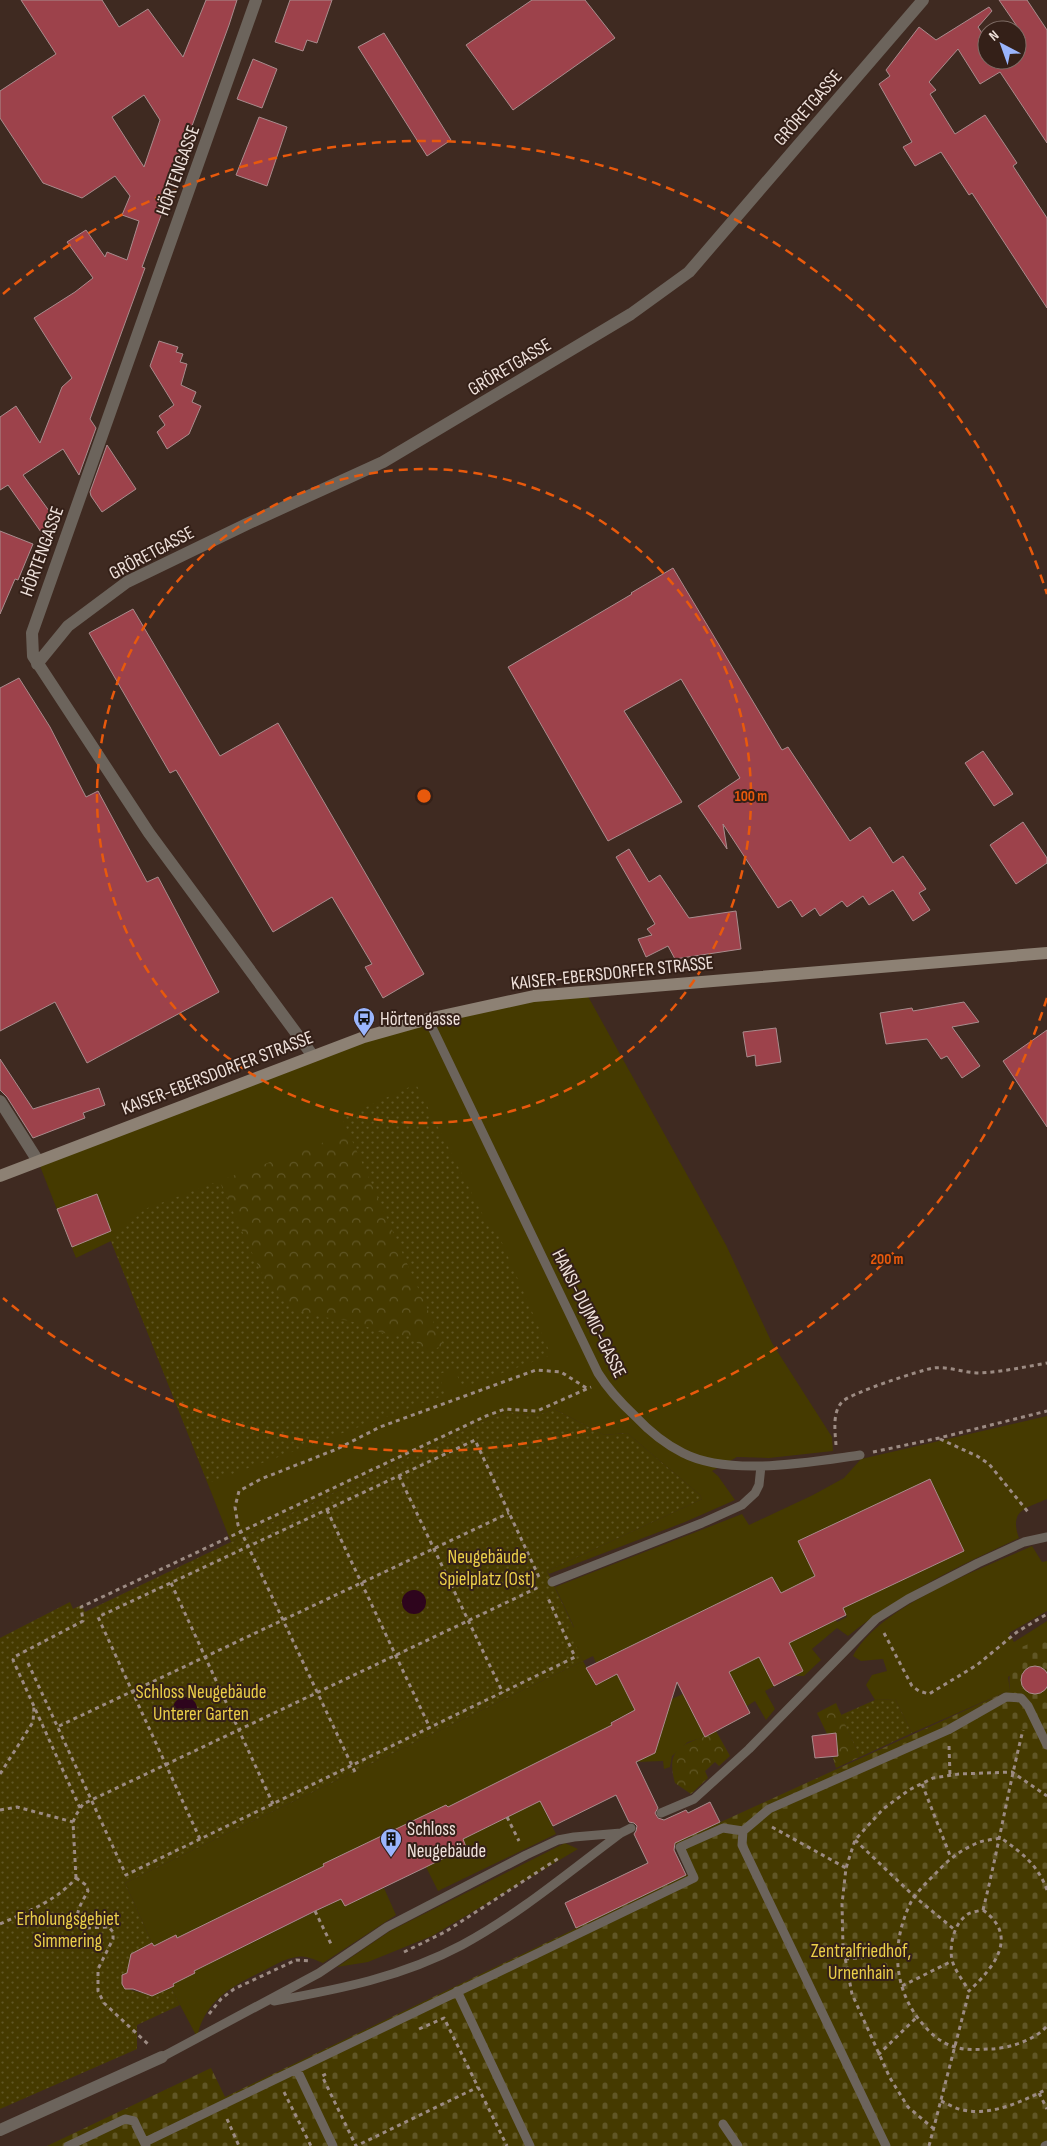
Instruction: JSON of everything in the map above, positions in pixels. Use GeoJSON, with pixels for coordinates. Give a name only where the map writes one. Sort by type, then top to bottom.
{"type":"FeatureCollection","features":[{"type":"Feature","properties":{"kind":"main road","name":"KAISER-EBERSDORFER STRASSE"},"geometry":{"type":"LineString","coordinates":[[0,1176],[364,1038],[428,1020],[534,996],[1047,953]]}},
{"type":"Feature","properties":{"kind":"street","name":"HÖRTENGASSE"},"geometry":{"type":"LineString","coordinates":[[256,0],[32,632],[33,656],[149,834],[313,1056]]}},
{"type":"Feature","properties":{"kind":"street","name":"GRÖRETGASSE"},"geometry":{"type":"LineString","coordinates":[[37,664],[68,626],[127,582],[247,524],[383,462],[631,314],[688,272],[923,0]]}},
{"type":"Feature","properties":{"kind":"street"},"geometry":{"type":"LineString","coordinates":[[0,1100],[38,1161]]}},
{"type":"Feature","properties":{"kind":"street"},"geometry":{"type":"LineString","coordinates":[[0,2130],[162,2057]]}},
{"type":"Feature","properties":{"kind":"lane","name":"HANSI-DUJMIC-GASSE"},"geometry":{"type":"LineString","coordinates":[[428,1020],[603,1381],[643,1424],[658,1437],[684,1454],[737,1466],[760,1466],[860,1455]]}},
{"type":"Feature","properties":{"kind":"lane"},"geometry":{"type":"LineString","coordinates":[[552,1582],[702,1523],[742,1505],[755,1493],[759,1485],[760,1466]]}},
{"type":"Feature","properties":{"kind":"lane"},"geometry":{"type":"LineString","coordinates":[[661,1813],[694,1799],[749,1749],[876,1619],[908,1599],[978,1563],[1024,1542],[1047,1538]]}},
{"type":"Feature","properties":{"kind":"lane"},"geometry":{"type":"LineString","coordinates":[[886,2146],[742,1845],[743,1831],[756,1818],[769,1809],[948,1730],[1006,1697],[1021,1698],[1028,1706],[1047,1745]]}},
{"type":"Feature","properties":{"kind":"lane"},"geometry":{"type":"LineString","coordinates":[[266,2003],[351,1987],[429,1961],[493,1926],[621,1833],[631,1828]]}},
{"type":"Feature","properties":{"kind":"lane"},"geometry":{"type":"LineString","coordinates":[[68,2146],[125,2119],[134,2121],[145,2144],[694,1878],[680,1847],[723,1828],[743,1831]]}},
{"type":"Feature","properties":{"kind":"lane"},"geometry":{"type":"LineString","coordinates":[[162,2057],[197,2037],[266,2003],[328,1968],[388,1927],[558,1840],[621,1833]]}},
{"type":"Feature","properties":{"kind":"lane"},"geometry":{"type":"LineString","coordinates":[[457,1992],[530,2146]]}},
{"type":"Feature","properties":{"kind":"lane"},"geometry":{"type":"LineString","coordinates":[[297,2070],[333,2146]]}},
{"type":"Feature","properties":{"kind":"lane"},"geometry":{"type":"LineString","coordinates":[[723,2124],[738,2146]]}},
{"type":"Feature","properties":{"kind":"path"},"geometry":{"type":"LineString","coordinates":[[838,1458],[835,1419],[842,1402],[860,1392],[933,1368],[958,1369],[976,1373],[1002,1371],[1047,1363]]}},
{"type":"Feature","properties":{"kind":"path"},"geometry":{"type":"LineString","coordinates":[[355,1772],[238,1524],[235,1507],[239,1491],[261,1479],[337,1449],[380,1427],[536,1370],[561,1372],[588,1389]]}},
{"type":"Feature","properties":{"kind":"path"},"geometry":{"type":"LineString","coordinates":[[82,1806],[13,1660],[14,1657],[83,1622],[81,1607],[496,1412],[505,1409],[537,1411],[603,1381]]}},
{"type":"Feature","properties":{"kind":"path"},"geometry":{"type":"LineString","coordinates":[[860,1455],[939,1438],[1047,1411]]}},
{"type":"Feature","properties":{"kind":"path"},"geometry":{"type":"LineString","coordinates":[[939,1438],[977,1456],[989,1464],[1028,1512]]}},
{"type":"Feature","properties":{"kind":"path"},"geometry":{"type":"LineString","coordinates":[[28,1663],[126,1875],[575,1657],[475,1440],[98,1617],[200,1839]]}},
{"type":"Feature","properties":{"kind":"path"},"geometry":{"type":"LineString","coordinates":[[399,1476],[503,1692]]}},
{"type":"Feature","properties":{"kind":"path"},"geometry":{"type":"LineString","coordinates":[[327,1510],[430,1728]]}},
{"type":"Feature","properties":{"kind":"path"},"geometry":{"type":"LineString","coordinates":[[58,1726],[509,1512]]}},
{"type":"Feature","properties":{"kind":"path"},"geometry":{"type":"LineString","coordinates":[[0,1924],[55,1898],[65,1891],[76,1878],[73,1822],[82,1806],[552,1582]]}},
{"type":"Feature","properties":{"kind":"path"},"geometry":{"type":"LineString","coordinates":[[171,1583],[273,1804]]}},
{"type":"Feature","properties":{"kind":"path"},"geometry":{"type":"LineString","coordinates":[[876,1619],[912,1686],[919,1691],[929,1694],[977,1665],[1017,1632],[1047,1614]]}},
{"type":"Feature","properties":{"kind":"path"},"geometry":{"type":"LineString","coordinates":[[0,1774],[33,1722],[34,1705]]}},
{"type":"Feature","properties":{"kind":"path"},"geometry":{"type":"LineString","coordinates":[[983,1910],[1028,1706]]}},
{"type":"Feature","properties":{"kind":"path"},"geometry":{"type":"LineString","coordinates":[[948,1730],[950,1775]]}},
{"type":"Feature","properties":{"kind":"path"},"geometry":{"type":"LineString","coordinates":[[934,2129],[908,2107],[890,2078],[852,1994],[843,1947],[842,1904],[846,1868],[855,1840],[882,1809],[933,1778],[987,1772],[1012,1772],[1047,1796]]}},
{"type":"Feature","properties":{"kind":"path"},"geometry":{"type":"LineString","coordinates":[[922,1784],[950,1858]]}},
{"type":"Feature","properties":{"kind":"path"},"geometry":{"type":"LineString","coordinates":[[0,1810],[17,1807],[73,1822]]}},
{"type":"Feature","properties":{"kind":"path"},"geometry":{"type":"LineString","coordinates":[[507,1817],[518,1840]]}},
{"type":"Feature","properties":{"kind":"path"},"geometry":{"type":"LineString","coordinates":[[756,1818],[846,1868]]}},
{"type":"Feature","properties":{"kind":"path"},"geometry":{"type":"LineString","coordinates":[[1047,1890],[1043,1879],[1026,1856],[1000,1838],[976,1843],[950,1858],[915,1897],[900,1929],[896,1955],[902,1986],[908,2003],[917,2017],[936,2038],[954,2047],[969,2050],[1000,2048],[1020,2044],[1044,2030],[1047,2026]]}},
{"type":"Feature","properties":{"kind":"path"},"geometry":{"type":"LineString","coordinates":[[855,1840],[915,1897],[955,1930]]}},
{"type":"Feature","properties":{"kind":"path"},"geometry":{"type":"LineString","coordinates":[[76,1878],[86,1885],[88,1891],[76,1918],[78,1924],[84,1928],[109,1927],[113,1932],[113,1939],[98,1969],[98,1991],[104,2003],[162,2057]]}},
{"type":"Feature","properties":{"kind":"path"},"geometry":{"type":"LineString","coordinates":[[969,1992],[952,1961],[952,1947],[955,1930],[961,1920],[969,1914],[983,1910]]}},
{"type":"Feature","properties":{"kind":"path"},"geometry":{"type":"LineString","coordinates":[[930,2146],[969,1992],[998,1958],[1002,1942],[999,1927],[990,1915],[983,1910]]}},
{"type":"Feature","properties":{"kind":"path"},"geometry":{"type":"LineString","coordinates":[[315,1911],[326,1934]]}},
{"type":"Feature","properties":{"kind":"path"},"geometry":{"type":"LineString","coordinates":[[845,1959],[896,1955]]}},
{"type":"Feature","properties":{"kind":"path"},"geometry":{"type":"LineString","coordinates":[[902,1986],[952,1961]]}},
{"type":"Feature","properties":{"kind":"path"},"geometry":{"type":"LineString","coordinates":[[878,2055],[917,2017]]}},
{"type":"Feature","properties":{"kind":"path"},"geometry":{"type":"LineString","coordinates":[[418,2030],[444,2018],[507,2146]]}},
{"type":"Feature","properties":{"kind":"path"},"geometry":{"type":"LineString","coordinates":[[331,2071],[322,2076],[356,2146],[478,2087]]}},
{"type":"Feature","properties":{"kind":"path"},"geometry":{"type":"LineString","coordinates":[[941,2101],[962,2110],[984,2112],[1009,2106],[1047,2089]]}},
{"type":"Feature","properties":{"kind":"path"},"geometry":{"type":"LineString","coordinates":[[277,2095],[285,2091],[311,2146]]}},
{"type":"Feature","properties":{"kind":"path"},"geometry":{"type":"LineString","coordinates":[[1040,2093],[1047,2109]]}},
{"type":"Feature","properties":{"kind":"path"},"geometry":{"type":"LineString","coordinates":[[218,2123],[235,2115]]}},
{"type":"Feature","properties":{"kind":"path"},"geometry":{"type":"LineString","coordinates":[[226,2119],[239,2146]]}},
{"type":"Feature","properties":{"kind":"green space"},"geometry":{"type":"Polygon","coordinates":[[[585,991],[726,1245],[772,1343],[832,1437],[833,1451],[769,1458],[737,1457],[712,1471],[718,1476],[735,1500],[685,1522],[549,1574],[547,1571],[702,1499],[700,1495],[627,1433],[604,1435],[554,1409],[535,1416],[508,1412],[477,1424],[231,1542],[111,1241],[76,1258],[38,1161],[364,1037],[585,991]]]}},
{"type":"Feature","properties":{"kind":"green space"},"geometry":{"type":"Polygon","coordinates":[[[416,1084],[490,1229],[496,1229],[551,1355],[462,1388],[455,1369],[439,1374],[445,1395],[208,1483],[111,1241],[145,1209],[219,1181],[265,1281],[285,1302],[295,1309],[315,1316],[354,1322],[383,1333],[410,1336],[425,1351],[444,1346],[342,1118],[416,1084]]]}},
{"type":"Feature","properties":{"kind":"green space"},"geometry":{"type":"Polygon","coordinates":[[[349,1133],[445,1346],[425,1351],[410,1336],[383,1333],[354,1322],[305,1313],[286,1303],[265,1281],[219,1181],[349,1133]]]}},
{"type":"Feature","properties":{"kind":"green space","name":"Schloss Neugebäude Unterer Garten"},"geometry":{"type":"Polygon","coordinates":[[[554,1409],[604,1435],[627,1433],[700,1495],[702,1499],[547,1571],[574,1628],[569,1631],[583,1661],[125,1883],[152,1943],[131,1954],[127,1973],[122,1977],[122,1984],[127,1989],[152,1996],[171,1988],[180,2005],[137,2025],[137,2049],[0,2109],[0,1638],[70,1602],[73,1609],[81,1605],[85,1612],[477,1424],[508,1412],[535,1416],[554,1409]]]}},
{"type":"Feature","properties":{"kind":"green space"},"geometry":{"type":"Polygon","coordinates":[[[1047,1416],[1047,1499],[1026,1508],[1018,1516],[1016,1529],[1019,1538],[952,1570],[909,1594],[848,1636],[837,1628],[812,1649],[821,1660],[804,1676],[793,1676],[765,1691],[775,1709],[766,1720],[755,1701],[747,1706],[750,1713],[705,1737],[688,1742],[672,1756],[670,1767],[664,1769],[663,1761],[636,1762],[655,1753],[665,1721],[643,1713],[820,1628],[781,1593],[772,1577],[596,1663],[593,1656],[583,1661],[568,1631],[574,1627],[555,1587],[742,1514],[749,1525],[844,1478],[861,1459],[1047,1416]],[[930,1480],[801,1547],[837,1622],[847,1617],[843,1608],[964,1551],[930,1480]]]}},
{"type":"Feature","properties":{"kind":"green space"},"geometry":{"type":"Polygon","coordinates":[[[1032,1546],[1042,1562],[1047,1561],[1047,1611],[1009,1633],[1014,1642],[1047,1621],[1047,1653],[1008,1677],[1010,1690],[912,1733],[895,1699],[875,1700],[866,1685],[872,1675],[887,1671],[883,1659],[861,1661],[853,1656],[866,1638],[885,1621],[908,1605],[960,1578],[1032,1546]]]}},
{"type":"Feature","properties":{"kind":"green space","name":"Zentralfriedhof, Urnenhain"},"geometry":{"type":"Polygon","coordinates":[[[1047,1636],[1047,2146],[47,2146],[211,2068],[225,2097],[689,1874],[675,1843],[1010,1690],[1009,1680],[1011,1672],[1020,1656],[1017,1649],[1047,1636]]]}},
{"type":"Feature","properties":{"kind":"green space"},"geometry":{"type":"Polygon","coordinates":[[[583,1661],[596,1685],[617,1674],[635,1710],[611,1722],[612,1725],[448,1807],[446,1805],[177,1938],[176,1936],[154,1946],[125,1883],[583,1661]]]}},
{"type":"Feature","properties":{"kind":"green space"},"geometry":{"type":"Polygon","coordinates":[[[895,1699],[912,1733],[860,1757],[841,1715],[875,1700],[895,1699]]]}},
{"type":"Feature","properties":{"kind":"green space"},"geometry":{"type":"Polygon","coordinates":[[[836,1703],[860,1757],[836,1768],[833,1758],[837,1755],[817,1713],[836,1703]]]}},
{"type":"Feature","properties":{"kind":"green space"},"geometry":{"type":"Polygon","coordinates":[[[716,1731],[730,1756],[719,1766],[715,1762],[705,1771],[708,1778],[691,1794],[675,1783],[672,1770],[675,1753],[687,1743],[716,1731]]]}},
{"type":"Feature","properties":{"kind":"green space"},"geometry":{"type":"Polygon","coordinates":[[[540,1801],[556,1834],[438,1891],[426,1867],[466,1847],[463,1839],[540,1801]]]}},
{"type":"Feature","properties":{"kind":"green space"},"geometry":{"type":"Polygon","coordinates":[[[565,1843],[578,1849],[432,1936],[368,1962],[337,1967],[390,1931],[565,1843]]]}},
{"type":"Feature","properties":{"kind":"green space"},"geometry":{"type":"Polygon","coordinates":[[[384,1888],[396,1915],[323,1963],[304,1957],[289,1959],[232,1988],[222,1995],[207,2012],[197,2037],[171,1988],[174,1986],[173,1984],[195,1973],[194,1971],[341,1899],[345,1906],[384,1888]]]}},
{"type":"Feature","properties":{"kind":"shaded area"},"geometry":{"type":"Polygon","coordinates":[[[414,1590],[419,1591],[425,1597],[425,1607],[419,1613],[414,1614],[409,1613],[403,1607],[402,1602],[403,1597],[409,1591],[414,1590]]]}},
{"type":"Feature","properties":{"kind":"shaded area"},"geometry":{"type":"Polygon","coordinates":[[[185,1697],[190,1698],[196,1704],[196,1714],[190,1720],[185,1721],[180,1720],[174,1714],[173,1709],[174,1704],[180,1698],[185,1697]]]}},
{"type":"Feature","properties":{"kind":"building"},"geometry":{"type":"Polygon","coordinates":[[[21,0],[102,0],[119,27],[148,9],[183,57],[206,0],[237,0],[164,202],[166,202],[142,267],[145,268],[90,419],[96,428],[79,475],[63,449],[23,475],[55,519],[48,542],[8,485],[0,490],[0,417],[16,406],[40,443],[62,387],[72,378],[34,318],[93,278],[67,242],[86,230],[105,257],[107,252],[127,260],[139,221],[122,215],[130,196],[115,176],[82,198],[43,183],[0,118],[0,91],[56,54],[21,0]],[[144,95],[112,117],[144,167],[160,120],[144,95]]]}},
{"type":"Feature","properties":{"kind":"building"},"geometry":{"type":"Polygon","coordinates":[[[290,0],[332,0],[317,43],[307,40],[303,51],[275,42],[290,0]]]}},
{"type":"Feature","properties":{"kind":"building"},"geometry":{"type":"Polygon","coordinates":[[[532,0],[585,0],[615,38],[513,110],[466,45],[532,0]]]}},
{"type":"Feature","properties":{"kind":"building"},"geometry":{"type":"Polygon","coordinates":[[[999,0],[1027,0],[1047,30],[1047,143],[1000,72],[980,84],[958,49],[929,82],[936,90],[930,94],[955,134],[985,115],[1017,163],[1013,166],[1047,218],[1047,308],[972,193],[969,195],[941,152],[915,166],[903,147],[912,142],[879,84],[890,76],[886,70],[919,27],[936,40],[989,7],[992,11],[984,20],[977,20],[977,70],[1027,70],[1027,20],[1013,20],[999,0]]]}},
{"type":"Feature","properties":{"kind":"building"},"geometry":{"type":"Polygon","coordinates":[[[384,33],[451,140],[427,156],[358,47],[384,33]]]}},
{"type":"Feature","properties":{"kind":"building"},"geometry":{"type":"Polygon","coordinates":[[[253,59],[277,69],[262,108],[237,99],[253,59]]]}},
{"type":"Feature","properties":{"kind":"building"},"geometry":{"type":"Polygon","coordinates":[[[259,117],[287,127],[267,186],[236,175],[259,117]]]}},
{"type":"Feature","properties":{"kind":"building"},"geometry":{"type":"Polygon","coordinates":[[[159,341],[178,347],[176,352],[183,354],[180,362],[187,364],[181,385],[196,392],[192,402],[201,406],[189,434],[167,449],[157,432],[165,425],[159,416],[174,405],[150,366],[159,341]]]}},
{"type":"Feature","properties":{"kind":"building"},"geometry":{"type":"Polygon","coordinates":[[[107,445],[136,489],[102,512],[90,492],[107,445]]]}},
{"type":"Feature","properties":{"kind":"building"},"geometry":{"type":"Polygon","coordinates":[[[0,531],[33,544],[18,580],[15,579],[0,614],[0,531]]]}},
{"type":"Feature","properties":{"kind":"building"},"geometry":{"type":"Polygon","coordinates":[[[673,568],[782,750],[788,747],[850,841],[870,827],[893,863],[903,856],[926,889],[919,893],[930,910],[913,921],[893,890],[869,905],[863,896],[847,907],[842,901],[820,916],[815,908],[802,917],[791,900],[778,908],[723,824],[727,849],[698,806],[740,778],[681,679],[624,711],[682,802],[608,841],[508,667],[673,568]]]}},
{"type":"Feature","properties":{"kind":"building"},"geometry":{"type":"Polygon","coordinates":[[[133,609],[220,756],[278,723],[424,974],[383,998],[365,967],[372,964],[332,897],[273,932],[176,770],[170,773],[89,633],[133,609]]]}},
{"type":"Feature","properties":{"kind":"building"},"geometry":{"type":"Polygon","coordinates":[[[19,678],[50,727],[86,797],[98,791],[147,882],[158,877],[219,992],[87,1063],[55,1002],[0,1031],[0,688],[19,678]]]}},
{"type":"Feature","properties":{"kind":"building"},"geometry":{"type":"Polygon","coordinates":[[[983,751],[1013,794],[994,806],[965,763],[983,751]]]}},
{"type":"Feature","properties":{"kind":"building"},"geometry":{"type":"Polygon","coordinates":[[[1023,822],[1047,858],[1047,863],[1016,884],[990,845],[1023,822]]]}},
{"type":"Feature","properties":{"kind":"building"},"geometry":{"type":"Polygon","coordinates":[[[629,849],[649,882],[660,875],[689,918],[736,911],[741,949],[675,959],[668,946],[646,957],[638,939],[652,935],[647,929],[655,924],[616,857],[629,849]]]}},
{"type":"Feature","properties":{"kind":"building"},"geometry":{"type":"Polygon","coordinates":[[[964,1002],[979,1022],[952,1027],[980,1066],[962,1078],[947,1056],[941,1059],[927,1039],[886,1044],[880,1013],[912,1008],[913,1011],[964,1002]]]}},
{"type":"Feature","properties":{"kind":"building"},"geometry":{"type":"Polygon","coordinates":[[[776,1028],[781,1062],[756,1066],[755,1055],[747,1057],[743,1032],[776,1028]]]}},
{"type":"Feature","properties":{"kind":"building"},"geometry":{"type":"Polygon","coordinates":[[[1047,1030],[1047,1127],[1003,1061],[1047,1030]]]}},
{"type":"Feature","properties":{"kind":"building"},"geometry":{"type":"Polygon","coordinates":[[[0,1059],[33,1109],[99,1088],[105,1105],[83,1113],[85,1118],[33,1138],[7,1097],[0,1090],[0,1059]]]}},
{"type":"Feature","properties":{"kind":"building"},"geometry":{"type":"Polygon","coordinates":[[[97,1194],[111,1231],[72,1247],[57,1209],[97,1194]]]}},
{"type":"Feature","properties":{"kind":"building"},"geometry":{"type":"Polygon","coordinates":[[[930,1479],[964,1551],[843,1608],[846,1615],[789,1643],[803,1671],[774,1686],[759,1657],[729,1672],[750,1713],[705,1737],[677,1682],[655,1753],[636,1762],[658,1808],[655,1813],[658,1818],[664,1820],[686,1810],[688,1813],[710,1802],[720,1822],[675,1843],[674,1850],[686,1875],[576,1928],[565,1903],[648,1863],[634,1834],[637,1826],[629,1822],[616,1795],[553,1826],[540,1801],[463,1839],[466,1847],[345,1906],[341,1899],[315,1911],[194,1971],[195,1973],[173,1984],[174,1986],[152,1996],[133,1989],[125,1989],[122,1984],[122,1975],[127,1973],[131,1954],[152,1943],[154,1946],[176,1935],[177,1938],[324,1866],[323,1864],[446,1805],[448,1807],[612,1725],[611,1723],[635,1710],[617,1674],[596,1685],[586,1668],[772,1577],[781,1593],[815,1576],[798,1541],[930,1479]]]}},
{"type":"Feature","properties":{"kind":"building"},"geometry":{"type":"Polygon","coordinates":[[[1035,1666],[1045,1670],[1049,1680],[1045,1690],[1035,1694],[1025,1690],[1021,1680],[1025,1670],[1035,1666]]]}},
{"type":"Feature","properties":{"kind":"building"},"geometry":{"type":"Polygon","coordinates":[[[836,1733],[838,1756],[815,1758],[812,1736],[836,1733]]]}},
{"type":"Feature","properties":{"kind":"place","name":"Hörtengasse"},"geometry":{"type":"Point","coordinates":[364,1037]}},
{"type":"Feature","properties":{"kind":"place","name":"Schloss Neugebäude"},"geometry":{"type":"Point","coordinates":[391,1858]}},
{"type":"Feature","properties":{"kind":"park label","name":"Neugebäude Spielplatz (Ost)"},"geometry":{"type":"Point","coordinates":[487,1567]}},
{"type":"Feature","properties":{"kind":"park label","name":"Erholungsgebiet Simmering"},"geometry":{"type":"Point","coordinates":[68,1929]}}]}
